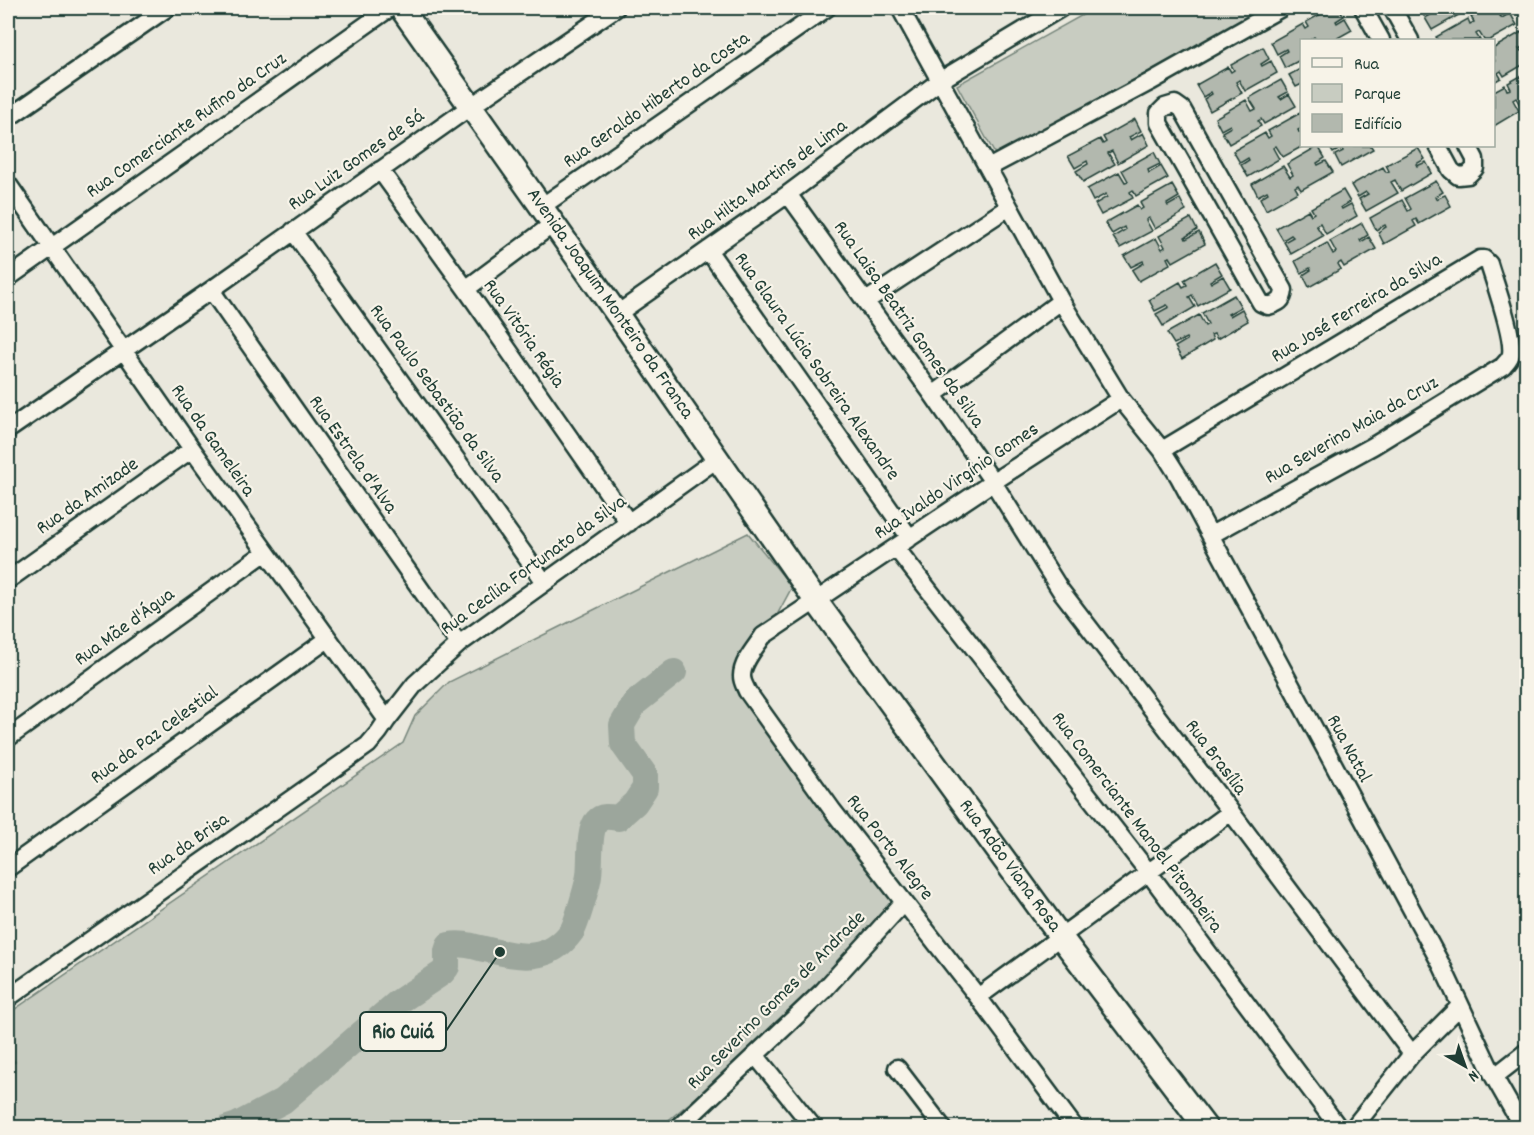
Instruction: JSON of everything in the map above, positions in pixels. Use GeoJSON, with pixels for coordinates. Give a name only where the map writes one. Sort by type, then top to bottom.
{"type":"FeatureCollection","features":[{"type":"Feature","properties":{"kind":"street"},"geometry":{"type":"LineString","coordinates":[[8,118],[167,8]]}},
{"type":"Feature","properties":{"kind":"street","name":"Rua Comerciante Rufino da Cruz"},"geometry":{"type":"LineString","coordinates":[[8,278],[390,8]]}},
{"type":"Feature","properties":{"kind":"street","name":"Avenida Joaquim Monteiro da Franca"},"geometry":{"type":"LineString","coordinates":[[401,8],[816,601]]}},
{"type":"Feature","properties":{"kind":"street","name":"Rua Luiz Gomes de Sá"},"geometry":{"type":"LineString","coordinates":[[8,430],[470,107],[616,8]]}},
{"type":"Feature","properties":{"kind":"street","name":"Rua Geraldo Hiberto da Costa"},"geometry":{"type":"LineString","coordinates":[[466,289],[547,216],[827,8]]}},
{"type":"Feature","properties":{"kind":"street","name":"Rua Natal"},"geometry":{"type":"LineString","coordinates":[[900,8],[1061,301],[1121,399],[1162,450],[1211,535],[1442,966],[1494,1077],[1523,1128]]}},
{"type":"Feature","properties":{"kind":"street","name":"Rua Hilta Martins de Lima"},"geometry":{"type":"LineString","coordinates":[[617,314],[788,194],[941,80],[1061,8]]}},
{"type":"Feature","properties":{"kind":"street"},"geometry":{"type":"LineString","coordinates":[[988,168],[1150,82],[1281,8]]}},
{"type":"Feature","properties":{"kind":"street"},"geometry":{"type":"LineString","coordinates":[[1363,8],[1380,39]]}},
{"type":"Feature","properties":{"kind":"street"},"geometry":{"type":"LineString","coordinates":[[1392,8],[1409,39]]}},
{"type":"Feature","properties":{"kind":"street"},"geometry":{"type":"LineString","coordinates":[[1150,82],[1165,107]]}},
{"type":"Feature","properties":{"kind":"street"},"geometry":{"type":"LineString","coordinates":[[1175,104],[1182,109],[1222,179],[1284,290],[1283,297],[1277,304],[1268,306],[1261,303],[1198,193],[1159,123],[1159,113],[1165,107],[1175,104]]}},
{"type":"Feature","properties":{"kind":"street"},"geometry":{"type":"LineString","coordinates":[[1439,147],[1451,170],[1458,176],[1468,175],[1475,168],[1475,159],[1469,147]]}},
{"type":"Feature","properties":{"kind":"street","name":"Rua Vitória Régia"},"geometry":{"type":"LineString","coordinates":[[380,170],[629,523]]}},
{"type":"Feature","properties":{"kind":"street"},"geometry":{"type":"LineString","coordinates":[[1198,193],[1222,179]]}},
{"type":"Feature","properties":{"kind":"street","name":"Rua da Gameleira"},"geometry":{"type":"LineString","coordinates":[[8,184],[192,449],[387,720]]}},
{"type":"Feature","properties":{"kind":"street","name":"Rua Laisa Beatriz Gomes da Silva"},"geometry":{"type":"LineString","coordinates":[[788,194],[993,482]]}},
{"type":"Feature","properties":{"kind":"street"},"geometry":{"type":"LineString","coordinates":[[866,301],[1009,207]]}},
{"type":"Feature","properties":{"kind":"street","name":"Rua Paulo Sebastião da Silva"},"geometry":{"type":"LineString","coordinates":[[294,231],[544,582]]}},
{"type":"Feature","properties":{"kind":"street","name":"Rua Glaura Lúcia Sobreira Alexandre"},"geometry":{"type":"LineString","coordinates":[[708,250],[910,538]]}},
{"type":"Feature","properties":{"kind":"street","name":"Rua José Ferreira da Silva"},"geometry":{"type":"LineString","coordinates":[[1162,450],[1480,259],[1489,264],[1510,337],[1510,358]]}},
{"type":"Feature","properties":{"kind":"street","name":"Rua Estrela d'Alva"},"geometry":{"type":"LineString","coordinates":[[211,290],[459,644]]}},
{"type":"Feature","properties":{"kind":"street"},"geometry":{"type":"LineString","coordinates":[[933,395],[1061,301]]}},
{"type":"Feature","properties":{"kind":"street","name":"Rua Severino Maia da Cruz"},"geometry":{"type":"LineString","coordinates":[[1211,535],[1373,446],[1503,366],[1510,358]]}},
{"type":"Feature","properties":{"kind":"street","name":"Rua Ivaldo Virgínio Gomes"},"geometry":{"type":"LineString","coordinates":[[816,601],[1121,399]]}},
{"type":"Feature","properties":{"kind":"street","name":"Rua da Amizade"},"geometry":{"type":"LineString","coordinates":[[8,580],[192,449]]}},
{"type":"Feature","properties":{"kind":"street","name":"Rua Cecília Fortunato da Silva"},"geometry":{"type":"LineString","coordinates":[[387,720],[415,684],[459,644],[717,459]]}},
{"type":"Feature","properties":{"kind":"street","name":"Rua Brasília"},"geometry":{"type":"LineString","coordinates":[[993,482],[1061,591],[1412,1053]]}},
{"type":"Feature","properties":{"kind":"street","name":"Rua Comerciante Manoel Pitombeira"},"geometry":{"type":"LineString","coordinates":[[896,548],[1149,873],[1351,1127]]}},
{"type":"Feature","properties":{"kind":"street","name":"Rua Mãe d'Água"},"geometry":{"type":"LineString","coordinates":[[8,738],[266,552]]}},
{"type":"Feature","properties":{"kind":"street","name":"Rua Porto Alegre"},"geometry":{"type":"LineString","coordinates":[[816,601],[763,636],[743,670],[743,682],[747,691],[826,802],[978,997],[1075,1128]]}},
{"type":"Feature","properties":{"kind":"street","name":"Rua Adão Viana Rosa"},"geometry":{"type":"LineString","coordinates":[[816,601],[1060,936],[1206,1128]]}},
{"type":"Feature","properties":{"kind":"street","name":"Rua da Paz Celestial"},"geometry":{"type":"LineString","coordinates":[[8,868],[328,639]]}},
{"type":"Feature","properties":{"kind":"street","name":"Rua da Brisa"},"geometry":{"type":"LineString","coordinates":[[8,998],[368,745],[387,720]]}},
{"type":"Feature","properties":{"kind":"street"},"geometry":{"type":"LineString","coordinates":[[978,997],[1231,812]]}},
{"type":"Feature","properties":{"kind":"street","name":"Rua Severino Gomes de Andrade"},"geometry":{"type":"LineString","coordinates":[[678,1128],[823,991],[904,902]]}},
{"type":"Feature","properties":{"kind":"street"},"geometry":{"type":"LineString","coordinates":[[1351,1127],[1412,1053],[1460,1006]]}},
{"type":"Feature","properties":{"kind":"street"},"geometry":{"type":"LineString","coordinates":[[1494,1077],[1527,1052]]}},
{"type":"Feature","properties":{"kind":"street"},"geometry":{"type":"LineString","coordinates":[[756,1056],[814,1128]]}},
{"type":"Feature","properties":{"kind":"street"},"geometry":{"type":"LineString","coordinates":[[897,1068],[943,1128]]}},
{"type":"Feature","properties":{"kind":"green space"},"geometry":{"type":"Polygon","coordinates":[[[1095,8],[1264,8],[996,156],[957,85],[1095,8]]]}},
{"type":"Feature","properties":{"kind":"green space"},"geometry":{"type":"Polygon","coordinates":[[[748,533],[792,587],[742,680],[899,901],[767,1040],[660,1127],[8,1127],[8,1068],[15,1062],[8,1053],[8,1014],[403,743],[415,716],[449,682],[748,533]]]}},
{"type":"Feature","properties":{"kind":"building"},"geometry":{"type":"Polygon","coordinates":[[[1332,8],[1339,8],[1344,16],[1336,21],[1337,23],[1345,18],[1352,30],[1336,39],[1315,39],[1314,37],[1300,39],[1300,60],[1285,68],[1279,56],[1287,51],[1286,49],[1277,54],[1271,42],[1303,24],[1306,29],[1309,27],[1306,22],[1332,8]]]}},
{"type":"Feature","properties":{"kind":"building"},"geometry":{"type":"Polygon","coordinates":[[[1419,8],[1461,8],[1464,12],[1432,30],[1425,18],[1434,13],[1432,11],[1424,16],[1419,8]]]}},
{"type":"Feature","properties":{"kind":"building"},"geometry":{"type":"Polygon","coordinates":[[[1488,8],[1507,8],[1509,11],[1500,16],[1502,18],[1510,13],[1517,25],[1492,39],[1483,39],[1479,32],[1476,34],[1479,39],[1437,39],[1436,37],[1468,19],[1470,24],[1474,22],[1471,17],[1488,8]]]}},
{"type":"Feature","properties":{"kind":"building"},"geometry":{"type":"Polygon","coordinates":[[[1521,32],[1526,45],[1519,49],[1521,51],[1526,48],[1526,63],[1504,76],[1501,71],[1498,73],[1501,78],[1495,81],[1495,47],[1521,32]]]}},
{"type":"Feature","properties":{"kind":"building"},"geometry":{"type":"Polygon","coordinates":[[[1263,47],[1269,59],[1261,64],[1262,66],[1271,61],[1277,73],[1245,91],[1239,80],[1236,82],[1242,93],[1210,111],[1204,99],[1212,94],[1211,92],[1203,97],[1196,85],[1228,67],[1231,72],[1234,70],[1231,65],[1263,47]]]}},
{"type":"Feature","properties":{"kind":"building"},"geometry":{"type":"Polygon","coordinates":[[[1300,69],[1300,85],[1296,87],[1289,75],[1300,69]]]}},
{"type":"Feature","properties":{"kind":"building"},"geometry":{"type":"Polygon","coordinates":[[[1526,73],[1526,107],[1522,109],[1516,98],[1513,100],[1519,111],[1495,125],[1495,90],[1505,85],[1507,90],[1511,89],[1508,83],[1526,73]]]}},
{"type":"Feature","properties":{"kind":"building"},"geometry":{"type":"Polygon","coordinates":[[[1281,80],[1288,92],[1279,97],[1281,99],[1289,94],[1296,106],[1264,124],[1261,119],[1258,121],[1261,126],[1229,144],[1222,132],[1231,127],[1230,125],[1221,130],[1215,118],[1246,100],[1252,111],[1256,109],[1249,98],[1281,80]]]}},
{"type":"Feature","properties":{"kind":"building"},"geometry":{"type":"Polygon","coordinates":[[[1300,113],[1300,129],[1298,130],[1301,147],[1283,157],[1276,146],[1273,148],[1279,159],[1248,177],[1241,165],[1249,160],[1248,158],[1240,163],[1233,151],[1265,133],[1268,138],[1271,136],[1268,131],[1300,113]]]}},
{"type":"Feature","properties":{"kind":"building"},"geometry":{"type":"Polygon","coordinates":[[[1135,119],[1141,131],[1129,137],[1131,140],[1143,133],[1149,145],[1118,163],[1112,151],[1108,153],[1115,164],[1083,182],[1076,171],[1088,164],[1087,161],[1075,168],[1068,156],[1100,139],[1103,144],[1106,142],[1103,137],[1135,119]]]}},
{"type":"Feature","properties":{"kind":"building"},"geometry":{"type":"Polygon","coordinates":[[[1319,147],[1325,158],[1317,163],[1318,165],[1326,161],[1333,172],[1301,190],[1298,185],[1295,187],[1298,192],[1266,210],[1260,198],[1268,193],[1267,191],[1258,196],[1252,184],[1283,166],[1290,177],[1293,175],[1287,164],[1319,147]]]}},
{"type":"Feature","properties":{"kind":"building"},"geometry":{"type":"Polygon","coordinates":[[[1330,147],[1372,147],[1373,149],[1341,167],[1335,155],[1343,151],[1342,148],[1333,153],[1330,147]]]}},
{"type":"Feature","properties":{"kind":"building"},"geometry":{"type":"Polygon","coordinates":[[[1418,148],[1425,159],[1416,164],[1417,166],[1426,162],[1432,173],[1401,191],[1395,180],[1391,182],[1398,193],[1366,211],[1359,199],[1368,194],[1366,192],[1358,197],[1351,185],[1383,167],[1386,172],[1389,171],[1386,165],[1418,148]]]}},
{"type":"Feature","properties":{"kind":"building"},"geometry":{"type":"Polygon","coordinates":[[[1154,152],[1160,164],[1148,170],[1149,173],[1161,166],[1168,178],[1136,196],[1133,190],[1130,192],[1133,198],[1101,215],[1095,204],[1107,197],[1106,194],[1093,201],[1087,189],[1119,172],[1125,182],[1128,181],[1122,170],[1154,152]]]}},
{"type":"Feature","properties":{"kind":"building"},"geometry":{"type":"Polygon","coordinates":[[[1436,181],[1443,192],[1435,197],[1436,199],[1445,195],[1451,206],[1419,224],[1416,219],[1413,221],[1416,226],[1384,244],[1378,232],[1386,227],[1385,225],[1376,230],[1370,218],[1402,200],[1408,211],[1411,209],[1405,198],[1436,181]]]}},
{"type":"Feature","properties":{"kind":"building"},"geometry":{"type":"Polygon","coordinates":[[[1172,185],[1179,197],[1167,204],[1168,206],[1180,199],[1186,211],[1155,229],[1149,218],[1146,220],[1152,231],[1120,248],[1113,237],[1125,230],[1124,227],[1112,234],[1105,223],[1137,205],[1140,210],[1143,208],[1140,203],[1172,185]]]}},
{"type":"Feature","properties":{"kind":"building"},"geometry":{"type":"Polygon","coordinates":[[[1343,190],[1350,202],[1341,207],[1342,209],[1351,204],[1357,216],[1326,234],[1320,223],[1316,225],[1323,236],[1291,254],[1284,242],[1293,237],[1291,235],[1283,240],[1276,228],[1308,210],[1311,215],[1314,213],[1311,208],[1343,190]]]}},
{"type":"Feature","properties":{"kind":"building"},"geometry":{"type":"Polygon","coordinates":[[[1191,218],[1197,230],[1185,237],[1186,239],[1199,232],[1205,244],[1173,262],[1170,257],[1167,258],[1170,264],[1139,281],[1132,270],[1144,263],[1143,261],[1131,267],[1124,256],[1156,238],[1162,249],[1165,247],[1159,236],[1191,218]]]}},
{"type":"Feature","properties":{"kind":"building"},"geometry":{"type":"Polygon","coordinates":[[[1362,223],[1368,235],[1360,240],[1361,242],[1369,237],[1376,249],[1344,267],[1341,262],[1338,264],[1341,269],[1309,287],[1303,275],[1311,270],[1310,268],[1301,273],[1295,261],[1327,243],[1333,254],[1336,252],[1330,241],[1362,223]]]}},
{"type":"Feature","properties":{"kind":"building"},"geometry":{"type":"Polygon","coordinates":[[[1215,262],[1222,274],[1210,281],[1211,283],[1223,276],[1230,288],[1198,306],[1192,295],[1189,297],[1195,307],[1163,326],[1156,314],[1169,307],[1167,305],[1155,311],[1149,300],[1180,282],[1183,287],[1187,285],[1184,280],[1215,262]]]}},
{"type":"Feature","properties":{"kind":"building"},"geometry":{"type":"Polygon","coordinates":[[[1234,295],[1241,307],[1228,314],[1230,316],[1242,309],[1248,321],[1217,339],[1214,334],[1211,335],[1213,340],[1182,359],[1175,347],[1187,340],[1186,338],[1174,344],[1167,333],[1199,315],[1205,326],[1208,324],[1202,313],[1234,295]]]}},
{"type":"Feature","properties":{"kind":"waterway"},"geometry":{"type":"LineString","coordinates":[[228,1128],[283,1101],[397,1003],[442,973],[447,967],[449,945],[457,944],[506,954],[530,956],[552,950],[562,942],[574,927],[584,895],[589,875],[594,825],[601,818],[618,818],[635,803],[645,788],[645,775],[623,744],[622,725],[635,703],[674,672]]}},
{"type":"Feature","properties":{"kind":"place","name":"Rio Cuiá"},"geometry":{"type":"Point","coordinates":[500,952]}}]}
